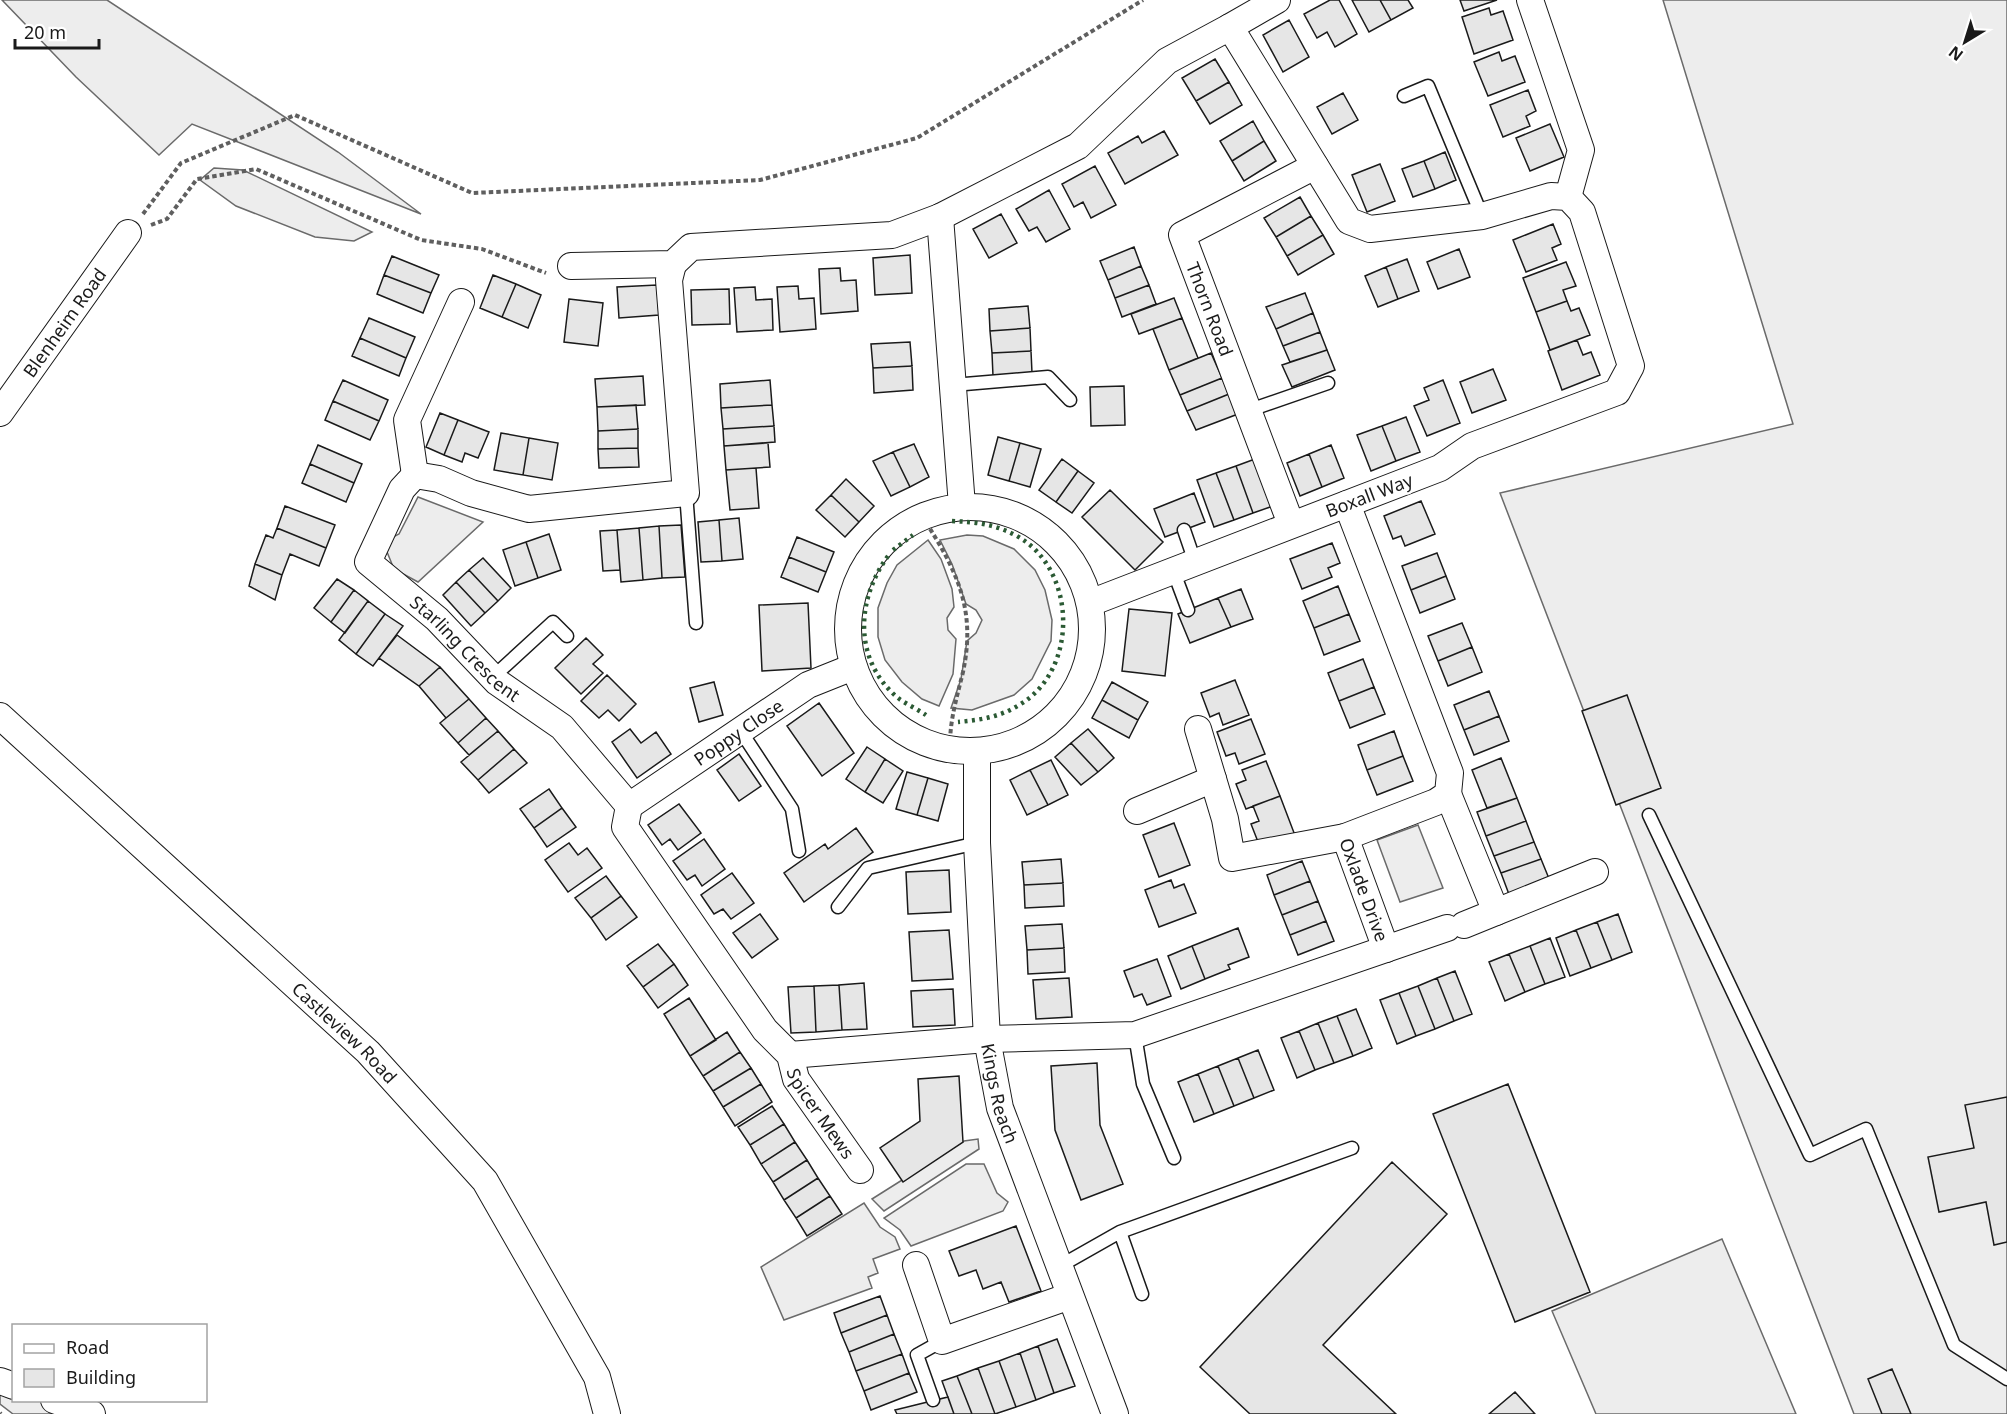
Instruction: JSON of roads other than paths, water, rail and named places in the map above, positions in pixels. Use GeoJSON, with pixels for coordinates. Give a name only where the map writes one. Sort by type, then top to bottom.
{"type":"FeatureCollection","features":[{"type":"Feature","properties":{"kind":"street"},"geometry":{"type":"LineString","coordinates":[[460,302],[406,420],[415,475],[439,479],[471,493],[529,509],[686,494],[669,280],[673,264],[691,247],[892,235],[940,217],[1078,146],[1167,61],[1277,0]]}},
{"type":"Feature","properties":{"kind":"street"},"geometry":{"type":"LineString","coordinates":[[1230,27],[1349,221],[1370,229],[1482,216],[1551,196],[1568,197],[1581,150],[1530,0]]}},
{"type":"Feature","properties":{"kind":"street","name":"Thorn Road"},"geometry":{"type":"LineString","coordinates":[[1291,524],[1182,235],[1315,166]]}},
{"type":"Feature","properties":{"kind":"street","name":"Boxall Way"},"geometry":{"type":"LineString","coordinates":[[1090,603],[1440,468],[1472,446],[1617,392],[1631,366],[1582,212],[1568,197]]}},
{"type":"Feature","properties":{"kind":"street"},"geometry":{"type":"LineString","coordinates":[[940,217],[962,506]]}},
{"type":"Feature","properties":{"kind":"street","name":"Blenheim Road"},"geometry":{"type":"LineString","coordinates":[[0,413],[128,233]]}},
{"type":"Feature","properties":{"kind":"street"},"geometry":{"type":"LineString","coordinates":[[571,266],[673,264]]}},
{"type":"Feature","properties":{"kind":"street","name":"Starling Crescent"},"geometry":{"type":"LineString","coordinates":[[415,475],[402,489],[368,562],[438,619],[493,677],[562,727],[629,806]]}},
{"type":"Feature","properties":{"kind":"street"},"geometry":{"type":"LineString","coordinates":[[1347,504],[1450,773],[1448,794],[1496,912]]}},
{"type":"Feature","properties":{"kind":"street"},"geometry":{"type":"LineString","coordinates":[[962,506],[997,509],[1029,521],[1057,542],[1078,570],[1090,603],[1092,645],[1079,685],[1053,719],[1018,742],[977,751],[950,750],[918,740],[890,722],[868,697],[853,667],[848,622],[852,595],[866,562],[890,535],[922,516],[962,506]]}},
{"type":"Feature","properties":{"kind":"street","name":"Poppy Close"},"geometry":{"type":"LineString","coordinates":[[629,806],[808,685],[853,667]]}},
{"type":"Feature","properties":{"kind":"street","name":"Castleview Road"},"geometry":{"type":"LineString","coordinates":[[0,716],[368,1052],[485,1181],[597,1377],[607,1414]]}},
{"type":"Feature","properties":{"kind":"street"},"geometry":{"type":"LineString","coordinates":[[1198,729],[1225,819],[1232,858],[1346,837]]}},
{"type":"Feature","properties":{"kind":"street","name":"Kings Reach"},"geometry":{"type":"LineString","coordinates":[[977,751],[977,843],[987,1039],[1000,1108],[1115,1414]]}},
{"type":"Feature","properties":{"kind":"street"},"geometry":{"type":"LineString","coordinates":[[1137,811],[1213,779]]}},
{"type":"Feature","properties":{"kind":"street","name":"Oxlade Drive"},"geometry":{"type":"LineString","coordinates":[[790,1055],[987,1039],[1135,1035],[1386,950],[1346,837],[1436,802],[1448,794]]}},
{"type":"Feature","properties":{"kind":"street"},"geometry":{"type":"LineString","coordinates":[[629,806],[625,826],[765,1029],[790,1055]]}},
{"type":"Feature","properties":{"kind":"street"},"geometry":{"type":"LineString","coordinates":[[1386,950],[1496,912],[1595,872]]}},
{"type":"Feature","properties":{"kind":"street","name":"Spicer Mews"},"geometry":{"type":"LineString","coordinates":[[790,1055],[796,1079],[860,1170]]}},
{"type":"Feature","properties":{"kind":"street"},"geometry":{"type":"LineString","coordinates":[[916,1265],[942,1341],[1070,1296]]}},
{"type":"Feature","properties":{"kind":"street"},"geometry":{"type":"LineString","coordinates":[[57,1402],[92,1414]]}},
{"type":"Feature","properties":{"kind":"lane"},"geometry":{"type":"LineString","coordinates":[[1404,96],[1428,86],[1482,216]]}},
{"type":"Feature","properties":{"kind":"lane"},"geometry":{"type":"LineString","coordinates":[[953,385],[1048,377],[1070,400]]}},
{"type":"Feature","properties":{"kind":"lane"},"geometry":{"type":"LineString","coordinates":[[1250,411],[1328,383]]}},
{"type":"Feature","properties":{"kind":"lane"},"geometry":{"type":"LineString","coordinates":[[686,494],[696,623]]}},
{"type":"Feature","properties":{"kind":"lane"},"geometry":{"type":"LineString","coordinates":[[1184,530],[1188,610]]}},
{"type":"Feature","properties":{"kind":"lane"},"geometry":{"type":"LineString","coordinates":[[493,677],[553,622],[567,636]]}},
{"type":"Feature","properties":{"kind":"lane"},"geometry":{"type":"LineString","coordinates":[[740,730],[792,808],[799,851]]}},
{"type":"Feature","properties":{"kind":"lane"},"geometry":{"type":"LineString","coordinates":[[1649,815],[1810,1155],[1866,1129],[1954,1345],[2007,1379]]}},
{"type":"Feature","properties":{"kind":"lane"},"geometry":{"type":"LineString","coordinates":[[838,907],[868,868],[977,843]]}},
{"type":"Feature","properties":{"kind":"lane"},"geometry":{"type":"LineString","coordinates":[[1135,1035],[1143,1084],[1174,1158]]}},
{"type":"Feature","properties":{"kind":"lane"},"geometry":{"type":"LineString","coordinates":[[1060,1266],[1120,1232],[1353,1148]]}},
{"type":"Feature","properties":{"kind":"lane"},"geometry":{"type":"LineString","coordinates":[[1120,1232],[1142,1294]]}},
{"type":"Feature","properties":{"kind":"lane"},"geometry":{"type":"LineString","coordinates":[[933,1400],[917,1355],[942,1341]]}}]}
